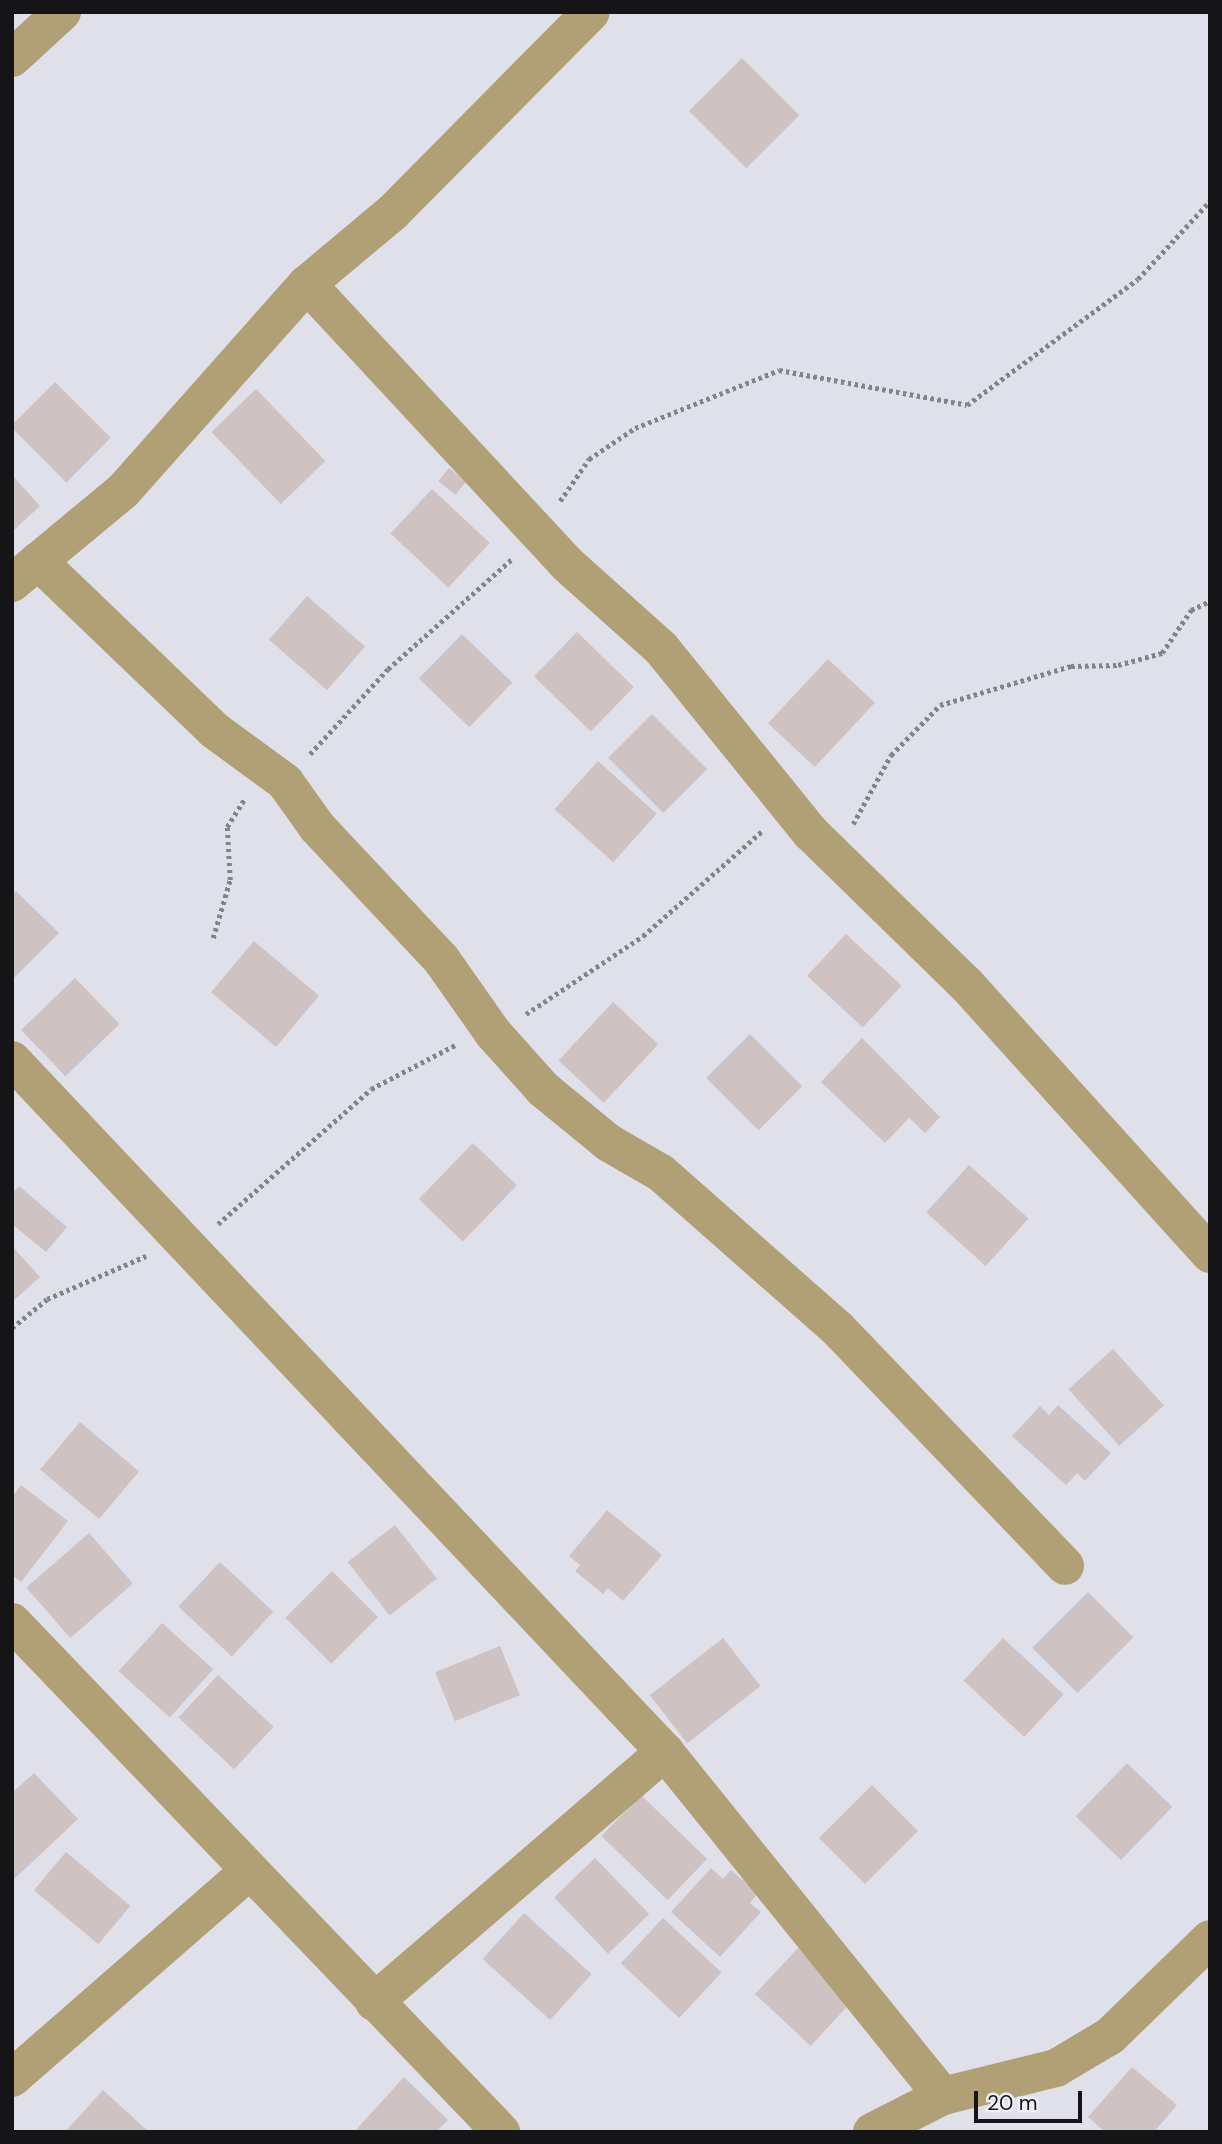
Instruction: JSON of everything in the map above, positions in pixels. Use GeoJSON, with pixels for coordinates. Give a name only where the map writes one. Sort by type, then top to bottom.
{"type":"FeatureCollection","features":[{"type":"Feature","properties":{"kind":"street"},"geometry":{"type":"LineString","coordinates":[[12,58],[62,12]]}},
{"type":"Feature","properties":{"kind":"street"},"geometry":{"type":"LineString","coordinates":[[591,12],[393,212],[307,284],[123,491],[25,572],[214,730],[285,782],[317,827],[441,959],[493,1033],[543,1088],[609,1143],[661,1173],[838,1329],[1065,1566]]}},
{"type":"Feature","properties":{"kind":"street"},"geometry":{"type":"LineString","coordinates":[[307,284],[540,530],[567,564],[661,648],[811,833],[966,984],[1210,1254]]}},
{"type":"Feature","properties":{"kind":"street"},"geometry":{"type":"LineString","coordinates":[[12,1060],[665,1752],[943,2096]]}},
{"type":"Feature","properties":{"kind":"street"},"geometry":{"type":"LineString","coordinates":[[12,1622],[501,2132]]}},
{"type":"Feature","properties":{"kind":"street"},"geometry":{"type":"LineString","coordinates":[[374,2002],[665,1752]]}},
{"type":"Feature","properties":{"kind":"street"},"geometry":{"type":"LineString","coordinates":[[12,2078],[249,1871]]}},
{"type":"Feature","properties":{"kind":"street"},"geometry":{"type":"LineString","coordinates":[[872,2132],[943,2096],[1056,2068],[1110,2036],[1210,1939]]}},
{"type":"Feature","properties":{"kind":"path"},"geometry":{"type":"LineString","coordinates":[[213,938],[229,880],[226,827],[242,801],[285,782],[388,669],[481,592],[540,530],[589,459],[635,428],[779,370],[967,405],[1138,279],[1210,201]]}},
{"type":"Feature","properties":{"kind":"path"},"geometry":{"type":"LineString","coordinates":[[12,1328],[47,1300],[231,1218],[371,1089],[461,1042],[493,1033],[633,943],[763,830],[848,833],[891,755],[940,705],[1071,666],[1118,665],[1162,653],[1191,610],[1210,601]]}},
{"type":"Feature","properties":{"kind":"building"},"geometry":{"type":"Polygon","coordinates":[[[742,58],[799,115],[746,168],[689,111],[742,58]]]}},
{"type":"Feature","properties":{"kind":"building"},"geometry":{"type":"Polygon","coordinates":[[[55,382],[111,438],[66,482],[12,428],[12,425],[55,382]]]}},
{"type":"Feature","properties":{"kind":"building"},"geometry":{"type":"Polygon","coordinates":[[[256,389],[325,461],[281,504],[211,432],[256,389]]]}},
{"type":"Feature","properties":{"kind":"building"},"geometry":{"type":"Polygon","coordinates":[[[449,468],[466,482],[455,495],[438,481],[449,468]]]}},
{"type":"Feature","properties":{"kind":"building"},"geometry":{"type":"Polygon","coordinates":[[[12,475],[40,506],[12,532],[12,475]]]}},
{"type":"Feature","properties":{"kind":"building"},"geometry":{"type":"Polygon","coordinates":[[[432,489],[490,543],[448,587],[390,534],[432,489]]]}},
{"type":"Feature","properties":{"kind":"building"},"geometry":{"type":"Polygon","coordinates":[[[307,596],[365,647],[327,690],[269,640],[307,596]]]}},
{"type":"Feature","properties":{"kind":"building"},"geometry":{"type":"Polygon","coordinates":[[[577,632],[634,687],[591,731],[534,677],[577,632]]]}},
{"type":"Feature","properties":{"kind":"building"},"geometry":{"type":"Polygon","coordinates":[[[462,634],[512,683],[469,727],[419,679],[462,634]]]}},
{"type":"Feature","properties":{"kind":"building"},"geometry":{"type":"Polygon","coordinates":[[[828,659],[875,703],[815,767],[768,723],[828,659]]]}},
{"type":"Feature","properties":{"kind":"building"},"geometry":{"type":"Polygon","coordinates":[[[652,714],[707,769],[663,813],[608,758],[652,714]]]}},
{"type":"Feature","properties":{"kind":"building"},"geometry":{"type":"Polygon","coordinates":[[[598,761],[657,814],[613,862],[555,809],[598,761]]]}},
{"type":"Feature","properties":{"kind":"building"},"geometry":{"type":"Polygon","coordinates":[[[16,891],[59,933],[12,980],[12,895],[16,891]]]}},
{"type":"Feature","properties":{"kind":"building"},"geometry":{"type":"Polygon","coordinates":[[[846,934],[902,986],[863,1028],[807,976],[846,934]]]}},
{"type":"Feature","properties":{"kind":"building"},"geometry":{"type":"Polygon","coordinates":[[[254,941],[319,996],[276,1047],[211,992],[254,941]]]}},
{"type":"Feature","properties":{"kind":"building"},"geometry":{"type":"Polygon","coordinates":[[[75,978],[119,1024],[66,1076],[21,1030],[75,978]]]}},
{"type":"Feature","properties":{"kind":"building"},"geometry":{"type":"Polygon","coordinates":[[[613,1002],[658,1044],[604,1103],[558,1061],[613,1002]]]}},
{"type":"Feature","properties":{"kind":"building"},"geometry":{"type":"Polygon","coordinates":[[[750,1034],[802,1086],[758,1130],[706,1078],[750,1034]]]}},
{"type":"Feature","properties":{"kind":"building"},"geometry":{"type":"Polygon","coordinates":[[[862,1038],[940,1117],[925,1133],[909,1118],[885,1143],[821,1082],[862,1038]]]}},
{"type":"Feature","properties":{"kind":"building"},"geometry":{"type":"Polygon","coordinates":[[[473,1143],[517,1185],[463,1241],[419,1199],[473,1143]]]}},
{"type":"Feature","properties":{"kind":"building"},"geometry":{"type":"Polygon","coordinates":[[[969,1165],[1028,1219],[986,1266],[926,1213],[969,1165]]]}},
{"type":"Feature","properties":{"kind":"building"},"geometry":{"type":"Polygon","coordinates":[[[19,1186],[67,1227],[46,1252],[12,1224],[12,1194],[19,1186]]]}},
{"type":"Feature","properties":{"kind":"building"},"geometry":{"type":"Polygon","coordinates":[[[12,1246],[40,1277],[12,1302],[12,1246]]]}},
{"type":"Feature","properties":{"kind":"building"},"geometry":{"type":"Polygon","coordinates":[[[1113,1349],[1164,1405],[1119,1446],[1068,1389],[1113,1349]]]}},
{"type":"Feature","properties":{"kind":"building"},"geometry":{"type":"Polygon","coordinates":[[[1058,1405],[1111,1453],[1085,1481],[1077,1473],[1066,1485],[1012,1436],[1040,1406],[1049,1415],[1058,1405]]]}},
{"type":"Feature","properties":{"kind":"building"},"geometry":{"type":"Polygon","coordinates":[[[80,1422],[139,1471],[99,1519],[40,1469],[80,1422]]]}},
{"type":"Feature","properties":{"kind":"building"},"geometry":{"type":"Polygon","coordinates":[[[21,1485],[68,1521],[21,1582],[12,1575],[12,1497],[21,1485]]]}},
{"type":"Feature","properties":{"kind":"building"},"geometry":{"type":"Polygon","coordinates":[[[607,1510],[662,1555],[623,1601],[608,1588],[603,1594],[575,1571],[580,1565],[569,1556],[607,1510]]]}},
{"type":"Feature","properties":{"kind":"building"},"geometry":{"type":"Polygon","coordinates":[[[395,1525],[437,1579],[390,1616],[348,1562],[395,1525]]]}},
{"type":"Feature","properties":{"kind":"building"},"geometry":{"type":"Polygon","coordinates":[[[89,1533],[133,1584],[70,1638],[26,1587],[89,1533]]]}},
{"type":"Feature","properties":{"kind":"building"},"geometry":{"type":"Polygon","coordinates":[[[220,1562],[273,1612],[232,1656],[178,1607],[220,1562]]]}},
{"type":"Feature","properties":{"kind":"building"},"geometry":{"type":"Polygon","coordinates":[[[332,1571],[378,1617],[331,1664],[285,1618],[332,1571]]]}},
{"type":"Feature","properties":{"kind":"building"},"geometry":{"type":"Polygon","coordinates":[[[1088,1592],[1133,1637],[1077,1693],[1032,1648],[1088,1592]]]}},
{"type":"Feature","properties":{"kind":"building"},"geometry":{"type":"Polygon","coordinates":[[[162,1623],[213,1669],[170,1717],[119,1671],[162,1623]]]}},
{"type":"Feature","properties":{"kind":"building"},"geometry":{"type":"Polygon","coordinates":[[[723,1638],[761,1686],[687,1743],[650,1695],[723,1638]]]}},
{"type":"Feature","properties":{"kind":"building"},"geometry":{"type":"Polygon","coordinates":[[[1003,1638],[1064,1695],[1024,1737],[963,1680],[1003,1638]]]}},
{"type":"Feature","properties":{"kind":"building"},"geometry":{"type":"Polygon","coordinates":[[[500,1646],[520,1695],[455,1721],[435,1672],[500,1646]]]}},
{"type":"Feature","properties":{"kind":"building"},"geometry":{"type":"Polygon","coordinates":[[[218,1675],[274,1727],[234,1769],[178,1717],[218,1675]]]}},
{"type":"Feature","properties":{"kind":"building"},"geometry":{"type":"Polygon","coordinates":[[[1127,1763],[1172,1807],[1121,1860],[1076,1816],[1127,1763]]]}},
{"type":"Feature","properties":{"kind":"building"},"geometry":{"type":"Polygon","coordinates":[[[34,1773],[78,1819],[12,1881],[12,1793],[34,1773]]]}},
{"type":"Feature","properties":{"kind":"building"},"geometry":{"type":"Polygon","coordinates":[[[872,1785],[918,1831],[865,1884],[819,1838],[872,1785]]]}},
{"type":"Feature","properties":{"kind":"building"},"geometry":{"type":"Polygon","coordinates":[[[641,1795],[707,1859],[668,1900],[601,1836],[641,1795]]]}},
{"type":"Feature","properties":{"kind":"building"},"geometry":{"type":"Polygon","coordinates":[[[66,1852],[130,1906],[98,1944],[34,1890],[66,1852]]]}},
{"type":"Feature","properties":{"kind":"building"},"geometry":{"type":"Polygon","coordinates":[[[595,1858],[649,1914],[608,1954],[554,1898],[595,1858]]]}},
{"type":"Feature","properties":{"kind":"building"},"geometry":{"type":"Polygon","coordinates":[[[711,1868],[723,1879],[731,1870],[758,1893],[750,1903],[761,1912],[720,1957],[671,1912],[711,1868]]]}},
{"type":"Feature","properties":{"kind":"building"},"geometry":{"type":"Polygon","coordinates":[[[524,1913],[592,1974],[550,2020],[483,1959],[524,1913]]]}},
{"type":"Feature","properties":{"kind":"building"},"geometry":{"type":"Polygon","coordinates":[[[663,1918],[722,1973],[679,2018],[621,1963],[663,1918]]]}},
{"type":"Feature","properties":{"kind":"building"},"geometry":{"type":"Polygon","coordinates":[[[798,1948],[854,2000],[811,2046],[755,1994],[798,1948]]]}},
{"type":"Feature","properties":{"kind":"building"},"geometry":{"type":"Polygon","coordinates":[[[1132,2067],[1177,2105],[1154,2132],[1105,2132],[1088,2117],[1132,2067]]]}},
{"type":"Feature","properties":{"kind":"building"},"geometry":{"type":"Polygon","coordinates":[[[404,2077],[448,2120],[436,2132],[354,2132],[404,2077]]]}},
{"type":"Feature","properties":{"kind":"building"},"geometry":{"type":"Polygon","coordinates":[[[103,2090],[149,2132],[65,2132],[103,2090]]]}}]}
